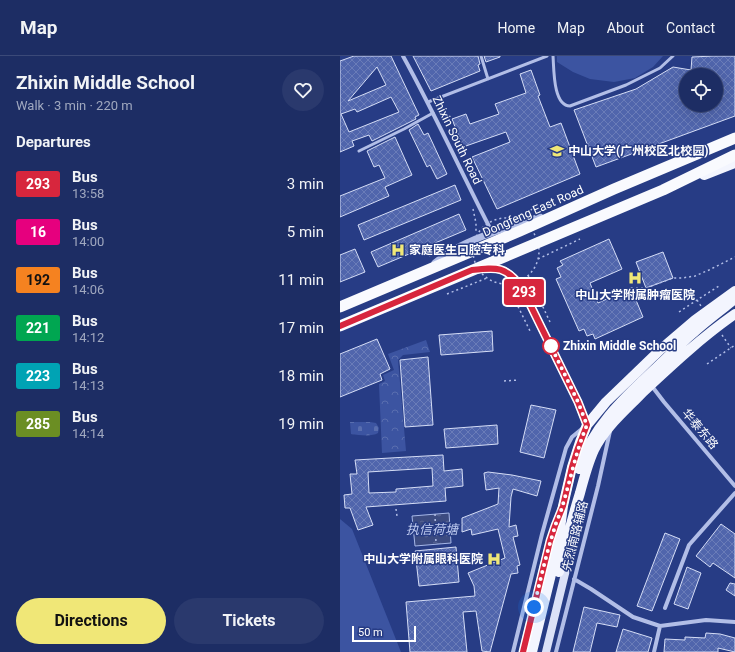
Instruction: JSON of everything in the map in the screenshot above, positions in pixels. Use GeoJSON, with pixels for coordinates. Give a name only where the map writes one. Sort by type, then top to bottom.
{"type":"FeatureCollection","features":[{"type":"Feature","properties":{"kind":"highway","name":"Dongfeng East Road"},"geometry":{"type":"LineString","coordinates":[[340,307],[735,138]]}},
{"type":"Feature","properties":{"kind":"highway"},"geometry":{"type":"LineString","coordinates":[[340,326],[663,190],[735,155]]}},
{"type":"Feature","properties":{"kind":"main road"},"geometry":{"type":"LineString","coordinates":[[663,190],[735,163]]}},
{"type":"Feature","properties":{"kind":"main road"},"geometry":{"type":"LineString","coordinates":[[472,270],[493,268],[499,269],[510,274],[522,288],[578,402],[587,425]]}},
{"type":"Feature","properties":{"kind":"main road"},"geometry":{"type":"LineString","coordinates":[[539,652],[563,506],[572,467],[587,425],[606,402],[661,349],[695,320],[735,291]]}},
{"type":"Feature","properties":{"kind":"main road"},"geometry":{"type":"LineString","coordinates":[[559,536],[583,457],[592,438],[600,427],[611,413],[640,383],[693,333],[735,299]]}},
{"type":"Feature","properties":{"kind":"main road"},"geometry":{"type":"LineString","coordinates":[[532,652],[546,610],[589,463],[600,440],[611,425],[651,385],[693,346],[735,314]]}},
{"type":"Feature","properties":{"kind":"main road"},"geometry":{"type":"LineString","coordinates":[[523,652],[550,541],[563,506]]}},
{"type":"Feature","properties":{"kind":"main road"},"geometry":{"type":"LineString","coordinates":[[546,652],[571,549],[574,526],[573,516]]}},
{"type":"Feature","properties":{"kind":"street","name":"Zhixin South Road"},"geometry":{"type":"LineString","coordinates":[[403,56],[428,102],[492,232]]}},
{"type":"Feature","properties":{"kind":"street"},"geometry":{"type":"LineString","coordinates":[[418,274],[460,246],[492,232],[583,204]]}},
{"type":"Feature","properties":{"kind":"street","name":"华泰东路"},"geometry":{"type":"LineString","coordinates":[[651,385],[735,486]]}},
{"type":"Feature","properties":{"kind":"street"},"geometry":{"type":"LineString","coordinates":[[513,652],[544,526],[566,448],[572,437],[587,425]]}},
{"type":"Feature","properties":{"kind":"street","name":"先烈南路辅路"},"geometry":{"type":"LineString","coordinates":[[556,652],[598,486],[611,425]]}},
{"type":"Feature","properties":{"kind":"street"},"geometry":{"type":"LineString","coordinates":[[665,608],[688,545],[735,492]]}},
{"type":"Feature","properties":{"kind":"street"},"geometry":{"type":"LineString","coordinates":[[574,579],[633,617],[660,626],[706,620],[735,622]]}},
{"type":"Feature","properties":{"kind":"street"},"geometry":{"type":"LineString","coordinates":[[654,652],[660,626]]}},
{"type":"Feature","properties":{"kind":"lane"},"geometry":{"type":"LineString","coordinates":[[480,56],[488,79]]}},
{"type":"Feature","properties":{"kind":"lane"},"geometry":{"type":"LineString","coordinates":[[428,102],[547,56]]}},
{"type":"Feature","properties":{"kind":"lane"},"geometry":{"type":"LineString","coordinates":[[553,56],[558,96],[566,106],[570,106],[626,85],[660,68],[673,56]]}},
{"type":"Feature","properties":{"kind":"lane"},"geometry":{"type":"LineString","coordinates":[[359,151],[433,113]]}},
{"type":"Feature","properties":{"kind":"path"},"geometry":{"type":"LineString","coordinates":[[526,213],[553,200]]}},
{"type":"Feature","properties":{"kind":"path"},"geometry":{"type":"LineString","coordinates":[[512,219],[519,216]]}},
{"type":"Feature","properties":{"kind":"path"},"geometry":{"type":"LineString","coordinates":[[538,259],[580,239]]}},
{"type":"Feature","properties":{"kind":"path"},"geometry":{"type":"LineString","coordinates":[[631,288],[646,288],[673,278],[695,276],[735,257]]}},
{"type":"Feature","properties":{"kind":"path"},"geometry":{"type":"LineString","coordinates":[[528,275],[550,322]]}},
{"type":"Feature","properties":{"kind":"path"},"geometry":{"type":"LineString","coordinates":[[447,294],[487,278]]}},
{"type":"Feature","properties":{"kind":"path"},"geometry":{"type":"LineString","coordinates":[[507,284],[530,331]]}},
{"type":"Feature","properties":{"kind":"path"},"geometry":{"type":"LineString","coordinates":[[679,312],[719,286]]}},
{"type":"Feature","properties":{"kind":"path"},"geometry":{"type":"LineString","coordinates":[[707,364],[735,345]]}},
{"type":"Feature","properties":{"kind":"path"},"geometry":{"type":"LineString","coordinates":[[504,381],[519,380]]}},
{"type":"Feature","properties":{"kind":"path"},"geometry":{"type":"LineString","coordinates":[[396,509],[397,516]]}},
{"type":"Feature","properties":{"kind":"path"},"geometry":{"type":"LineString","coordinates":[[435,514],[436,544]]}},
{"type":"Feature","properties":{"kind":"green space"},"geometry":{"type":"Polygon","coordinates":[[[557,56],[663,56],[653,67],[635,78],[614,82],[590,79],[573,72],[557,62],[557,56]]]}},
{"type":"Feature","properties":{"kind":"green space"},"geometry":{"type":"Polygon","coordinates":[[[426,340],[430,352],[403,355],[398,360],[406,451],[382,453],[379,384],[385,381],[383,375],[394,370],[388,354],[426,340]]]}},
{"type":"Feature","properties":{"kind":"green space"},"geometry":{"type":"Polygon","coordinates":[[[350,422],[376,423],[379,428],[378,433],[369,435],[351,434],[350,422]]]}},
{"type":"Feature","properties":{"kind":"green space"},"geometry":{"type":"Polygon","coordinates":[[[340,519],[352,529],[401,652],[340,652],[340,519]]]}},
{"type":"Feature","properties":{"kind":"water","name":"执信荷塘"},"geometry":{"type":"Polygon","coordinates":[[[449,513],[451,543],[415,546],[412,516],[449,513]]]}},
{"type":"Feature","properties":{"kind":"building"},"geometry":{"type":"Polygon","coordinates":[[[354,56],[391,56],[419,115],[415,117],[416,119],[372,141],[369,135],[352,141],[354,146],[340,152],[340,61],[354,56]],[[377,67],[348,101],[386,85],[377,67]],[[391,97],[357,112],[355,109],[341,114],[349,132],[399,112],[391,97]]]}},
{"type":"Feature","properties":{"kind":"building"},"geometry":{"type":"Polygon","coordinates":[[[413,56],[478,56],[480,71],[431,91],[413,56]]]}},
{"type":"Feature","properties":{"kind":"building"},"geometry":{"type":"Polygon","coordinates":[[[484,56],[500,56],[500,57],[486,62],[484,56]]]}},
{"type":"Feature","properties":{"kind":"building"},"geometry":{"type":"Polygon","coordinates":[[[735,56],[735,116],[596,167],[574,110],[636,89],[673,67],[679,68],[679,112],[723,112],[723,68],[691,68],[692,57],[735,56]]]}},
{"type":"Feature","properties":{"kind":"building"},"geometry":{"type":"Polygon","coordinates":[[[531,70],[540,95],[538,96],[550,127],[561,123],[580,174],[497,209],[472,157],[510,142],[506,132],[463,147],[452,119],[466,114],[470,124],[499,114],[495,104],[526,93],[520,74],[531,70]]]}},
{"type":"Feature","properties":{"kind":"building"},"geometry":{"type":"Polygon","coordinates":[[[418,124],[424,135],[428,133],[447,174],[437,179],[430,165],[427,167],[409,130],[418,124]]]}},
{"type":"Feature","properties":{"kind":"building"},"geometry":{"type":"Polygon","coordinates":[[[395,137],[412,175],[385,187],[389,196],[340,217],[340,196],[385,178],[379,165],[374,167],[367,151],[395,137]]]}},
{"type":"Feature","properties":{"kind":"building"},"geometry":{"type":"Polygon","coordinates":[[[455,185],[461,200],[364,240],[358,225],[455,185]]]}},
{"type":"Feature","properties":{"kind":"building"},"geometry":{"type":"Polygon","coordinates":[[[459,214],[466,230],[378,267],[371,252],[459,214]]]}},
{"type":"Feature","properties":{"kind":"building"},"geometry":{"type":"Polygon","coordinates":[[[609,239],[622,269],[590,283],[598,303],[631,288],[643,317],[595,339],[593,334],[587,336],[584,329],[579,331],[556,279],[561,277],[557,268],[563,265],[560,261],[609,239]]]}},
{"type":"Feature","properties":{"kind":"building"},"geometry":{"type":"Polygon","coordinates":[[[355,249],[365,272],[340,282],[340,255],[355,249]]]}},
{"type":"Feature","properties":{"kind":"building"},"geometry":{"type":"Polygon","coordinates":[[[663,252],[673,278],[646,288],[636,262],[663,252]]]}},
{"type":"Feature","properties":{"kind":"building"},"geometry":{"type":"Polygon","coordinates":[[[492,331],[493,351],[441,355],[439,335],[492,331]]]}},
{"type":"Feature","properties":{"kind":"building"},"geometry":{"type":"Polygon","coordinates":[[[377,339],[390,369],[380,374],[382,380],[340,397],[340,354],[377,339]]]}},
{"type":"Feature","properties":{"kind":"building"},"geometry":{"type":"Polygon","coordinates":[[[428,357],[433,425],[405,427],[400,360],[428,357]]]}},
{"type":"Feature","properties":{"kind":"building"},"geometry":{"type":"Polygon","coordinates":[[[531,405],[556,410],[544,458],[520,452],[531,405]]]}},
{"type":"Feature","properties":{"kind":"building"},"geometry":{"type":"Polygon","coordinates":[[[497,425],[498,444],[446,448],[444,429],[497,425]]]}},
{"type":"Feature","properties":{"kind":"building"},"geometry":{"type":"Polygon","coordinates":[[[443,455],[444,471],[462,469],[463,486],[445,488],[446,501],[366,507],[373,525],[358,530],[350,508],[345,508],[344,495],[352,494],[350,474],[357,474],[355,460],[443,455]],[[432,468],[368,472],[369,493],[396,492],[396,489],[433,486],[432,468]]]}},
{"type":"Feature","properties":{"kind":"building"},"geometry":{"type":"Polygon","coordinates":[[[488,472],[541,481],[537,496],[513,489],[509,527],[516,525],[518,536],[513,537],[520,565],[517,566],[518,573],[511,574],[490,652],[482,651],[476,611],[463,612],[467,652],[410,652],[406,602],[475,596],[474,586],[468,573],[505,558],[498,529],[472,535],[471,529],[462,532],[462,518],[498,504],[499,488],[486,490],[484,473],[488,472]]]}},
{"type":"Feature","properties":{"kind":"building"},"geometry":{"type":"Polygon","coordinates":[[[721,524],[735,534],[735,578],[713,563],[710,567],[696,556],[721,524]]]}},
{"type":"Feature","properties":{"kind":"building"},"geometry":{"type":"Polygon","coordinates":[[[665,533],[680,539],[652,611],[637,606],[665,533]]]}},
{"type":"Feature","properties":{"kind":"building"},"geometry":{"type":"Polygon","coordinates":[[[456,547],[459,582],[419,586],[415,551],[456,547]]]}},
{"type":"Feature","properties":{"kind":"building"},"geometry":{"type":"Polygon","coordinates":[[[687,567],[701,573],[688,609],[674,604],[687,567]]]}},
{"type":"Feature","properties":{"kind":"building"},"geometry":{"type":"Polygon","coordinates":[[[730,583],[735,584],[735,596],[726,590],[730,583]]]}},
{"type":"Feature","properties":{"kind":"building"},"geometry":{"type":"Polygon","coordinates":[[[584,607],[620,615],[617,627],[597,623],[590,652],[573,652],[584,607]]]}},
{"type":"Feature","properties":{"kind":"building"},"geometry":{"type":"Polygon","coordinates":[[[623,629],[652,638],[648,652],[616,652],[623,629]]]}},
{"type":"Feature","properties":{"kind":"building"},"geometry":{"type":"Polygon","coordinates":[[[706,633],[720,634],[735,638],[735,652],[718,648],[718,652],[664,652],[665,639],[685,640],[685,637],[705,638],[706,633]]]}},
{"type":"Feature","properties":{"kind":"bus line","name":"293"},"geometry":{"type":"LineString","coordinates":[[340,326],[472,270],[493,268],[505,271],[515,278],[522,288],[578,402],[587,425],[572,467],[563,506],[550,541],[523,652]]}},
{"type":"Feature","properties":{"kind":"place","name":"中山大学(广州校区北校园)"},"geometry":{"type":"Point","coordinates":[557,151]}},
{"type":"Feature","properties":{"kind":"place","name":"家庭医生口腔专科"},"geometry":{"type":"Point","coordinates":[398,250]}},
{"type":"Feature","properties":{"kind":"place","name":"中山大学附属肿瘤医院"},"geometry":{"type":"Point","coordinates":[635,278]}},
{"type":"Feature","properties":{"kind":"place","name":"Zhixin Middle School"},"geometry":{"type":"Point","coordinates":[551,346]}},
{"type":"Feature","properties":{"kind":"place","name":"中山大学附属眼科医院"},"geometry":{"type":"Point","coordinates":[494,559]}},
{"type":"Feature","properties":{"kind":"route"},"geometry":{"type":"LineString","coordinates":[[534,607],[550,541],[563,506],[572,467],[587,425],[578,402],[551,346]]}}]}
